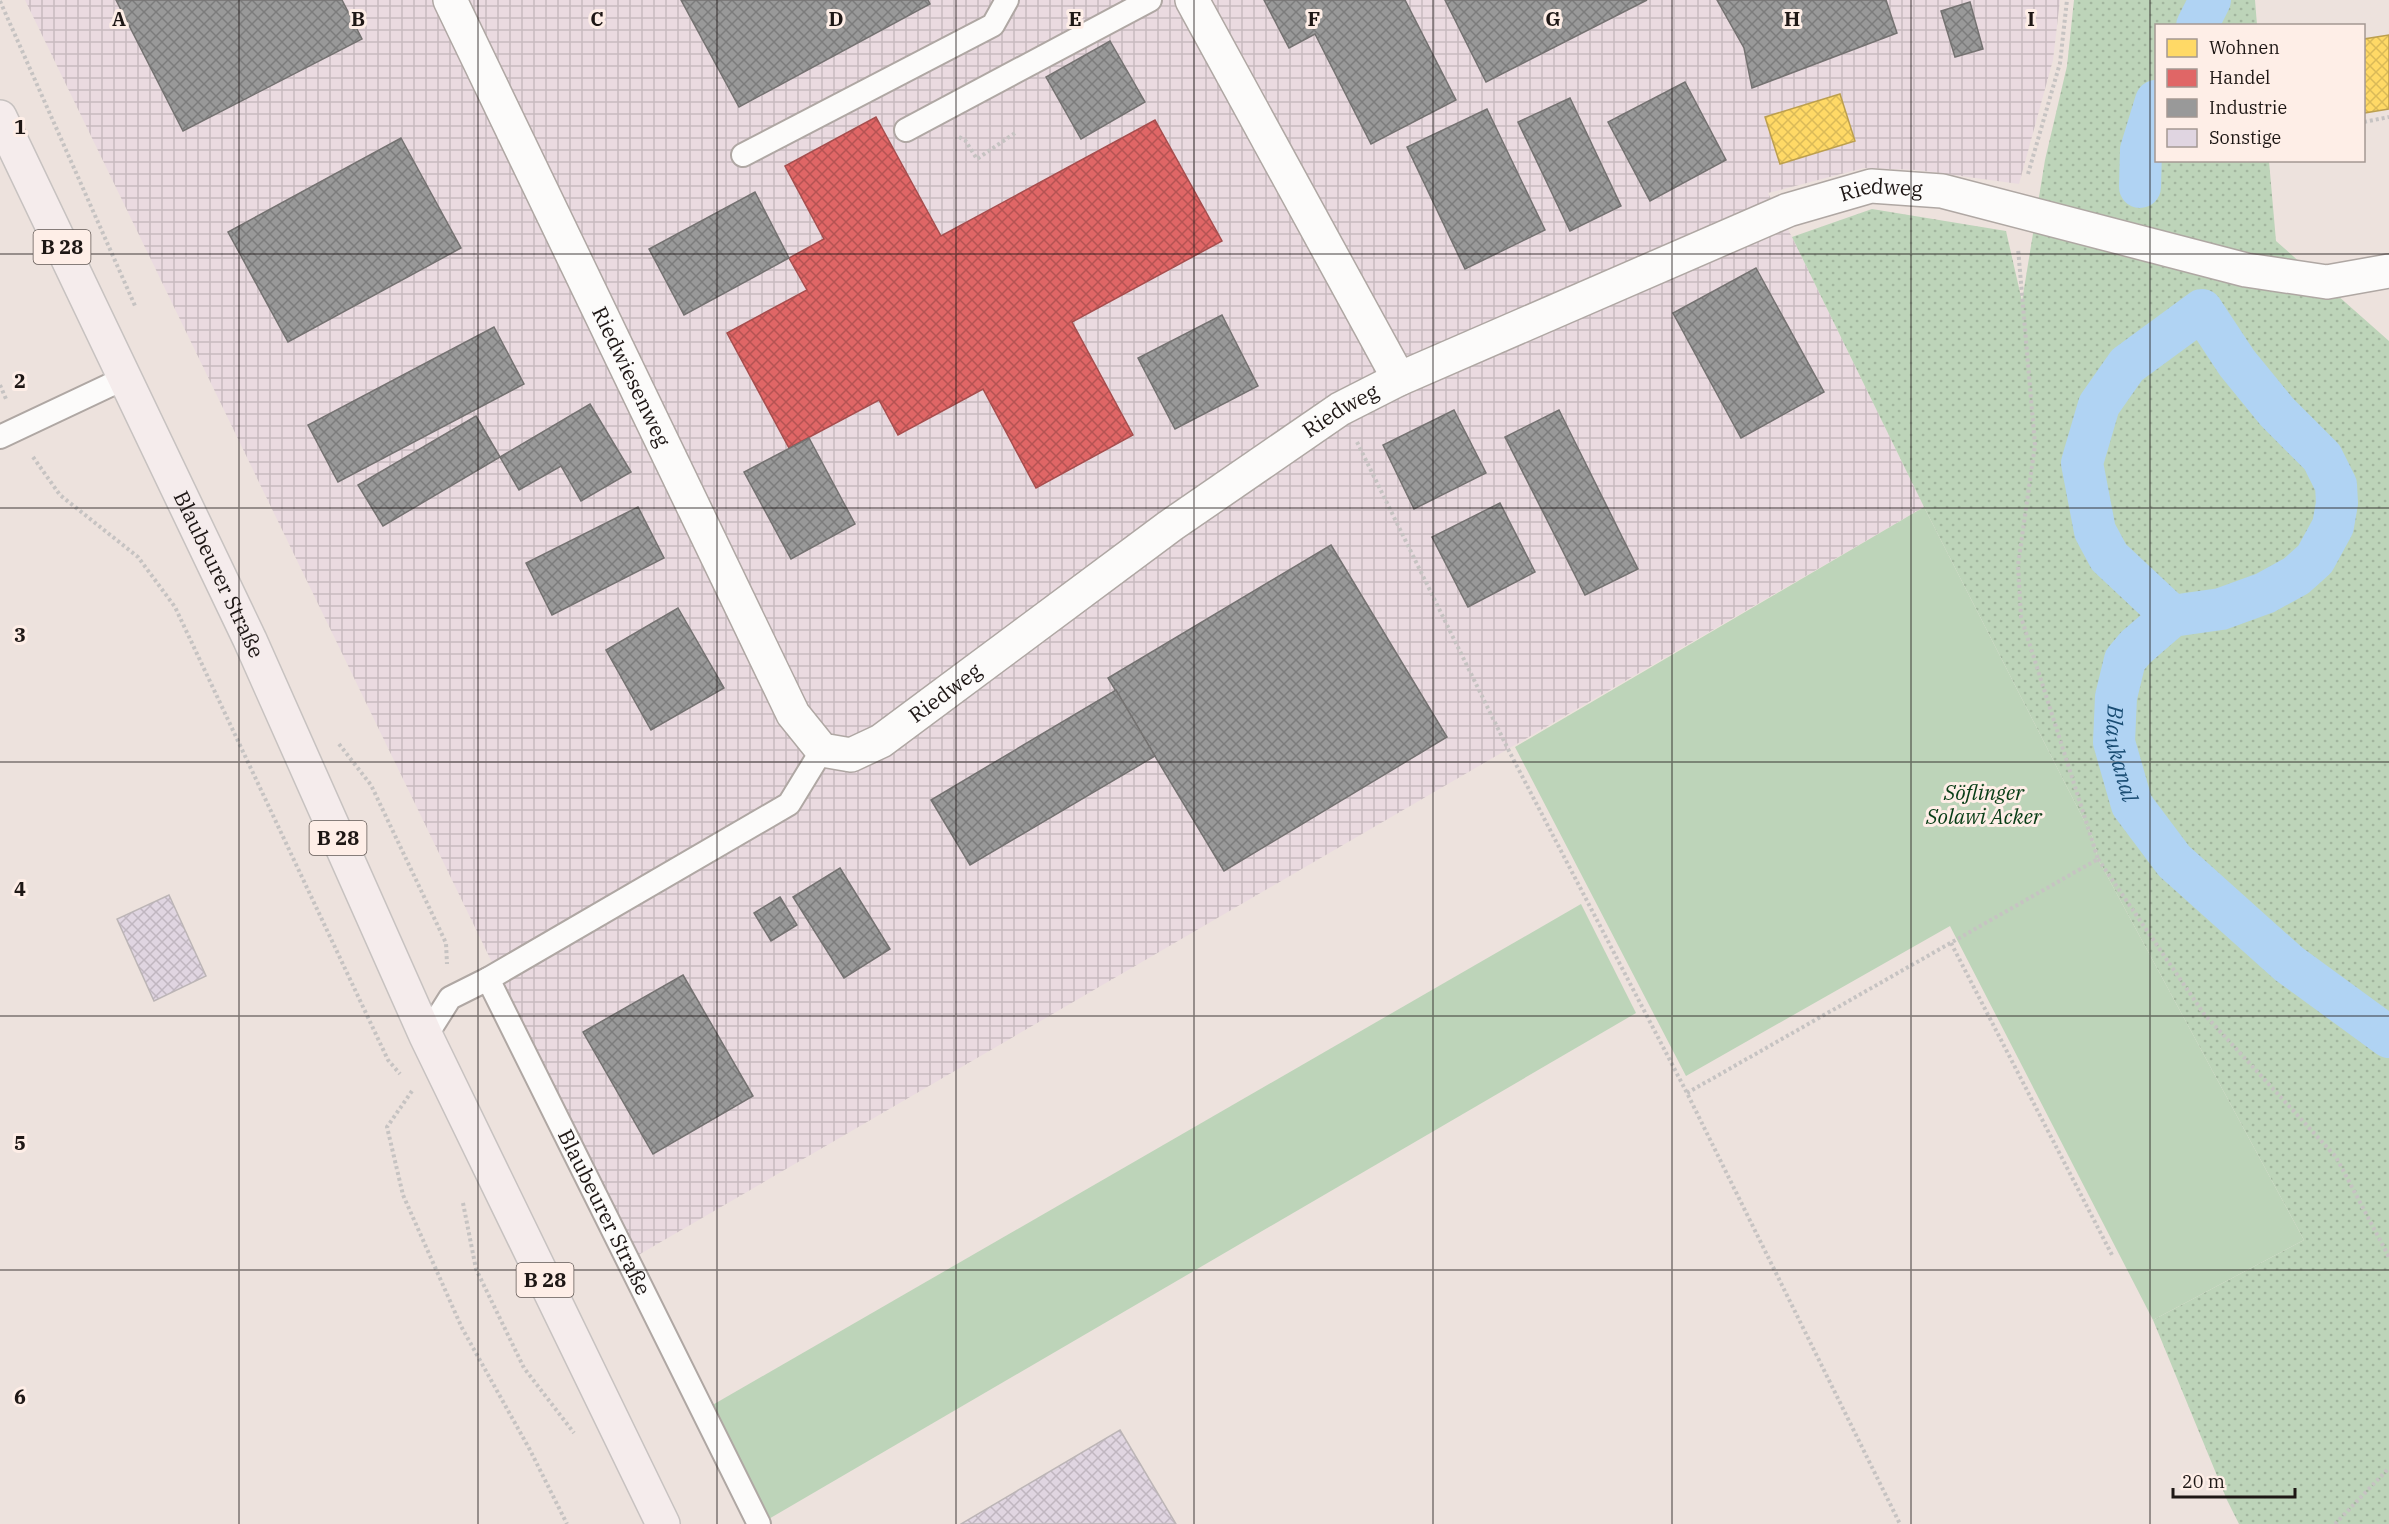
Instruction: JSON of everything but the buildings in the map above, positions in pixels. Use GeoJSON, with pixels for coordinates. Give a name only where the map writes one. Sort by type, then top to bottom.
{"type":"FeatureCollection","features":[{"type":"Feature","properties":{"kind":"main road","name":"Blaubeurer Straße"},"geometry":{"type":"LineString","coordinates":[[0,117],[250,640],[426,1036],[663,1524]]}},
{"type":"Feature","properties":{"kind":"street","name":"Riedwiesenweg"},"geometry":{"type":"LineString","coordinates":[[450,0],[793,714],[822,750]]}},
{"type":"Feature","properties":{"kind":"street","name":"Riedweg"},"geometry":{"type":"LineString","coordinates":[[1192,0],[1399,379]]}},
{"type":"Feature","properties":{"kind":"street","name":"Riedweg"},"geometry":{"type":"LineString","coordinates":[[822,750],[851,755],[880,741],[1170,526],[1340,409],[1399,379],[1788,210],[1871,186],[1942,191],[2246,270],[2327,282],[2389,271]]}},
{"type":"Feature","properties":{"kind":"lane"},"geometry":{"type":"LineString","coordinates":[[743,155],[993,25],[1007,0]]}},
{"type":"Feature","properties":{"kind":"lane"},"geometry":{"type":"LineString","coordinates":[[906,130],[1150,0]]}},
{"type":"Feature","properties":{"kind":"lane"},"geometry":{"type":"LineString","coordinates":[[10,433],[125,378]]}},
{"type":"Feature","properties":{"kind":"lane"},"geometry":{"type":"LineString","coordinates":[[426,1036],[450,998],[488,979],[789,804],[822,750]]}},
{"type":"Feature","properties":{"kind":"lane","name":"Blaubeurer Straße"},"geometry":{"type":"LineString","coordinates":[[488,979],[759,1524]]}},
{"type":"Feature","properties":{"kind":"path"},"geometry":{"type":"LineString","coordinates":[[2067,0],[2060,63],[2035,157],[2015,210],[2035,445],[2018,566],[2021,617],[2098,859],[2204,1014],[2336,1157],[2389,1257]]}},
{"type":"Feature","properties":{"kind":"path"},"geometry":{"type":"LineString","coordinates":[[2365,122],[2389,117]]}},
{"type":"Feature","properties":{"kind":"path"},"geometry":{"type":"LineString","coordinates":[[957,136],[965,140],[977,159],[1015,134]]}},
{"type":"Feature","properties":{"kind":"path"},"geometry":{"type":"LineString","coordinates":[[1340,409],[1509,751],[1687,1093],[1900,1524]]}},
{"type":"Feature","properties":{"kind":"path"},"geometry":{"type":"LineString","coordinates":[[10,433],[60,495],[138,556],[175,607],[388,1060],[414,1089],[419,1099]]}},
{"type":"Feature","properties":{"kind":"path"},"geometry":{"type":"LineString","coordinates":[[1687,1093],[2098,859]]}},
{"type":"Feature","properties":{"kind":"path"},"geometry":{"type":"LineString","coordinates":[[1951,943],[2113,1257]]}},
{"type":"Feature","properties":{"kind":"path"},"geometry":{"type":"LineString","coordinates":[[414,1089],[387,1127],[403,1195],[462,1328],[530,1450],[567,1524]]}},
{"type":"Feature","properties":{"kind":"path"},"geometry":{"type":"LineString","coordinates":[[460,1191],[476,1269],[524,1368],[578,1438]]}},
{"type":"Feature","properties":{"kind":"path"},"geometry":{"type":"LineString","coordinates":[[2335,1524],[2389,1468]]}},
{"type":"Feature","properties":{"kind":"shaded area"},"geometry":{"type":"Polygon","coordinates":[[[25,0],[2060,0],[2053,60],[2019,184],[1917,170],[1864,168],[1768,193],[1792,237],[1924,507],[635,1257],[25,0]]]}},
{"type":"Feature","properties":{"kind":"green space"},"geometry":{"type":"Polygon","coordinates":[[[2074,0],[2255,0],[2257,24],[2155,24],[2155,162],[2269,162],[2276,241],[2389,341],[2389,1524],[2239,1524],[2227,1500],[2153,1320],[2304,1240],[2098,859],[2093,838],[1924,507],[1792,237],[1872,209],[2006,231],[2022,301],[2045,160],[2067,66],[2074,0]]]}},
{"type":"Feature","properties":{"kind":"green space","name":"Söflinger Solawi Acker"},"geometry":{"type":"Polygon","coordinates":[[[1924,507],[2093,838],[2098,859],[2304,1240],[2153,1320],[1950,926],[1686,1076],[1515,747],[1924,507]]]}},
{"type":"Feature","properties":{"kind":"green space"},"geometry":{"type":"Polygon","coordinates":[[[1581,904],[1636,1013],[767,1520],[709,1407],[1581,904]]]}},
{"type":"Feature","properties":{"kind":"waterway","name":"Blaukanal"},"geometry":{"type":"LineString","coordinates":[[2198,24],[2210,0]]}},
{"type":"Feature","properties":{"kind":"waterway","name":"Blaukanal"},"geometry":{"type":"LineString","coordinates":[[2140,187],[2141,150],[2155,104]]}},
{"type":"Feature","properties":{"kind":"waterway","name":"Blaukanal"},"geometry":{"type":"LineString","coordinates":[[2172,616],[2109,557],[2095,531],[2082,463],[2099,405],[2127,365],[2202,310],[2237,363],[2277,412],[2322,457],[2336,485],[2337,503],[2333,526],[2315,559],[2296,576],[2265,593],[2221,609],[2172,616],[2136,647],[2125,660],[2116,697],[2114,742],[2132,805],[2174,861],[2289,964],[2389,1037]]}}]}
